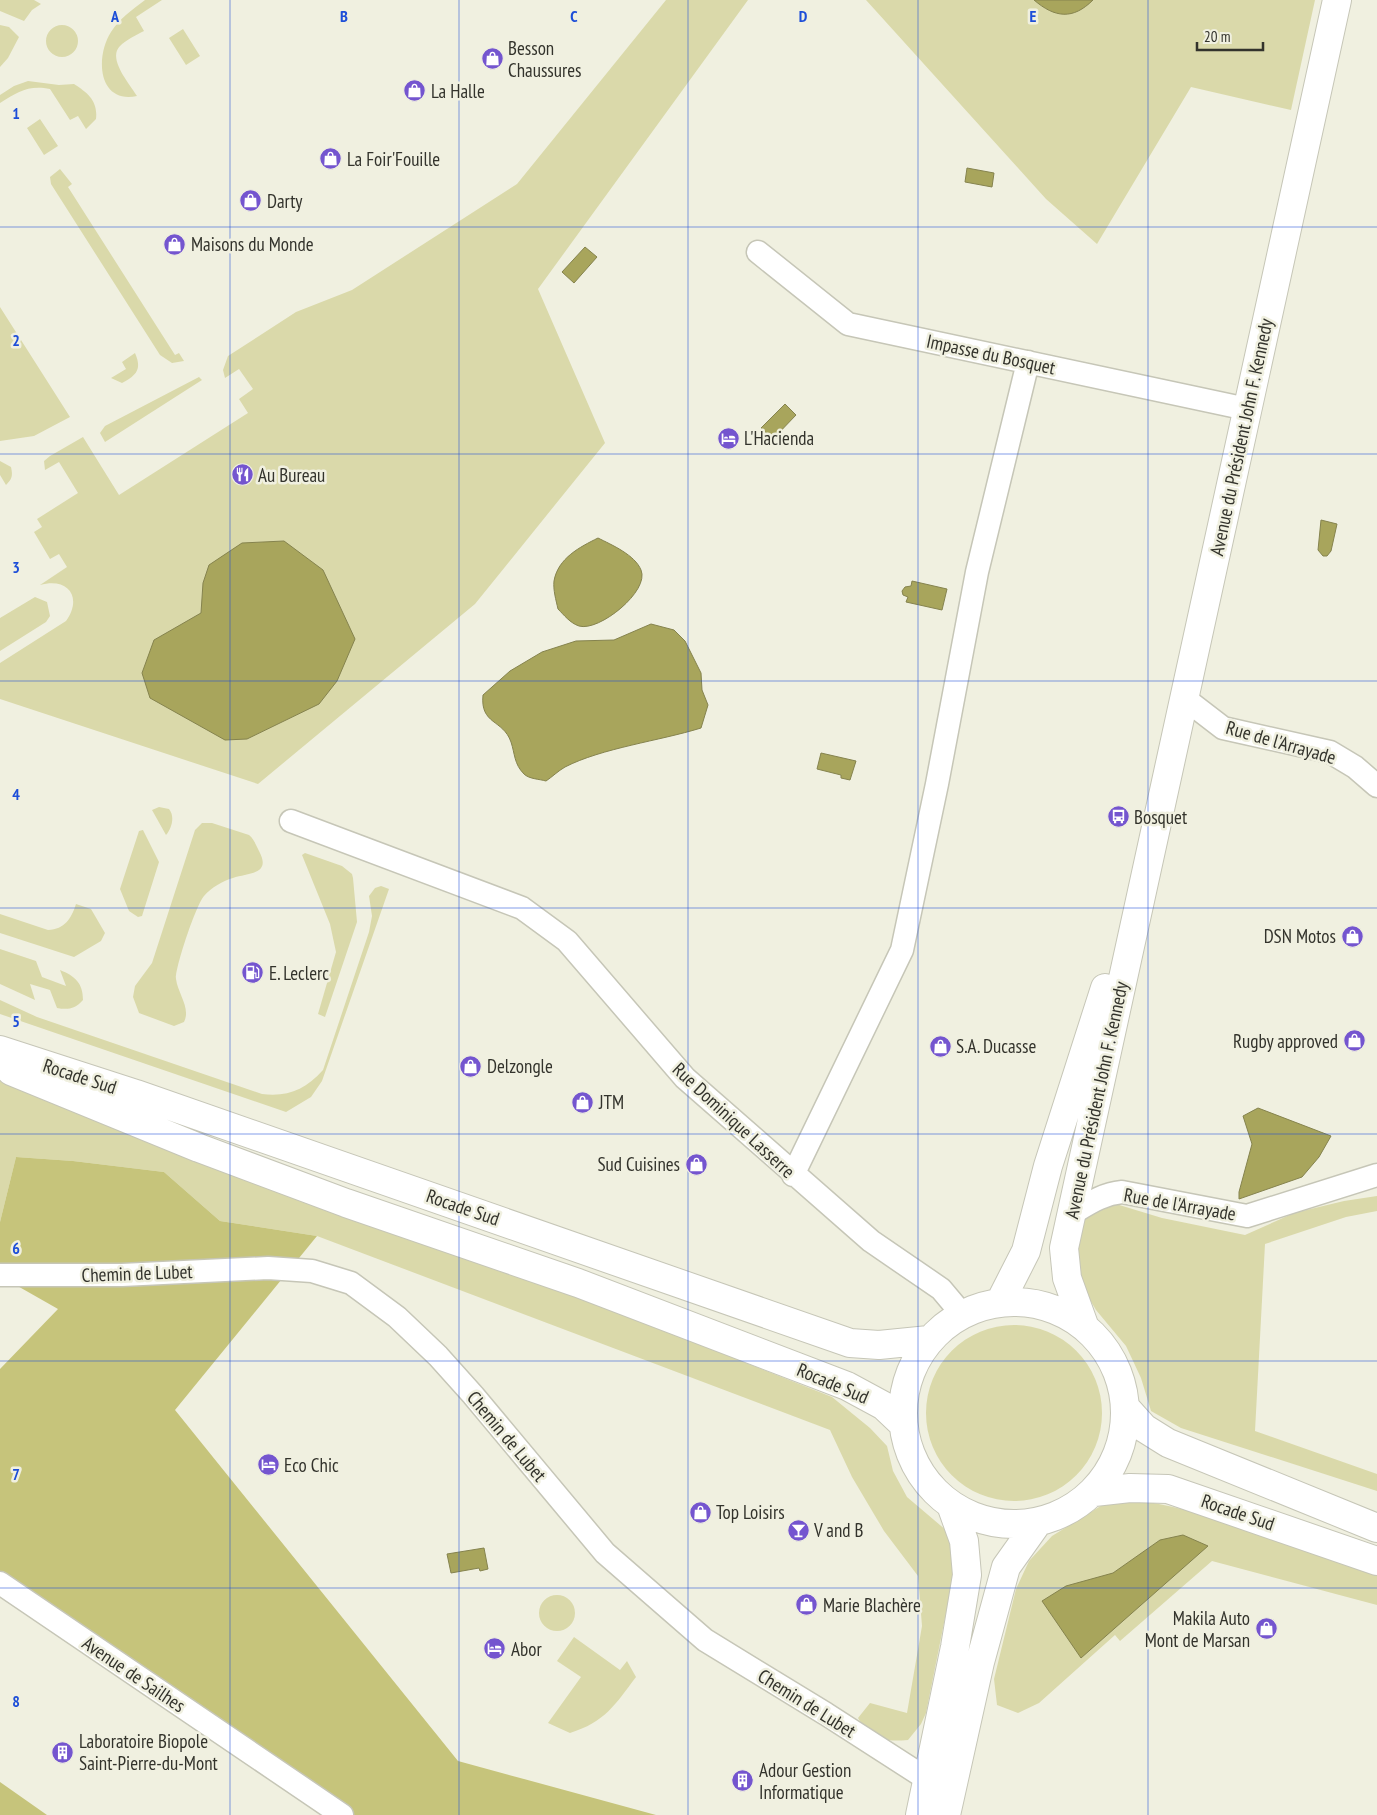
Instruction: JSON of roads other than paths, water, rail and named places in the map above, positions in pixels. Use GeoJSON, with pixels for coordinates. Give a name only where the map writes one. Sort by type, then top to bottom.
{"type":"FeatureCollection","features":[{"type":"Feature","properties":{"kind":"main road","name":"Avenue du Président John F. Kennedy"},"geometry":{"type":"LineString","coordinates":[[1084,1325],[1067,1278],[1064,1248],[1337,0]]}},
{"type":"Feature","properties":{"kind":"main road","name":"Avenue du Président John F. Kennedy"},"geometry":{"type":"LineString","coordinates":[[1000,1302],[1026,1252],[1048,1166],[1088,1038],[1145,874]]}},
{"type":"Feature","properties":{"kind":"main road","name":"Rocade Sud"},"geometry":{"type":"LineString","coordinates":[[0,1050],[136,1094],[850,1343],[879,1345],[929,1340]]}},
{"type":"Feature","properties":{"kind":"main road","name":"Rocade Sud"},"geometry":{"type":"LineString","coordinates":[[0,1066],[208,1152],[346,1203],[578,1284],[847,1386],[884,1406],[902,1424]]}},
{"type":"Feature","properties":{"kind":"main road"},"geometry":{"type":"LineString","coordinates":[[1000,1302],[1030,1302],[1058,1310],[1084,1325],[1106,1348],[1120,1377],[1126,1408],[1124,1438],[1112,1467],[1094,1492],[1078,1506],[1059,1516],[1038,1522],[1008,1525],[978,1519],[951,1505],[927,1483],[910,1455],[902,1424],[906,1386],[913,1365],[929,1340],[962,1314],[980,1306],[1000,1302]]}},
{"type":"Feature","properties":{"kind":"main road","name":"Rocade Sud"},"geometry":{"type":"LineString","coordinates":[[1126,1408],[1144,1428],[1168,1443],[1377,1528]]}},
{"type":"Feature","properties":{"kind":"main road","name":"Rocade Sud"},"geometry":{"type":"LineString","coordinates":[[1094,1492],[1130,1488],[1168,1489],[1377,1561]]}},
{"type":"Feature","properties":{"kind":"main road"},"geometry":{"type":"LineString","coordinates":[[946,1815],[939,1782],[956,1647],[968,1575],[964,1541],[951,1505]]}},
{"type":"Feature","properties":{"kind":"main road"},"geometry":{"type":"LineString","coordinates":[[920,1815],[939,1782],[1006,1567],[1038,1522]]}},
{"type":"Feature","properties":{"kind":"street","name":"Impasse du Bosquet"},"geometry":{"type":"LineString","coordinates":[[758,252],[848,324],[1246,409]]}},
{"type":"Feature","properties":{"kind":"street"},"geometry":{"type":"LineString","coordinates":[[793,1175],[902,950],[937,784],[977,572],[1028,362]]}},
{"type":"Feature","properties":{"kind":"street","name":"Rue de l'Arrayade"},"geometry":{"type":"LineString","coordinates":[[1184,698],[1223,728],[1330,752],[1355,767],[1377,786]]}},
{"type":"Feature","properties":{"kind":"street","name":"Rue Dominique Lasserre"},"geometry":{"type":"LineString","coordinates":[[291,821],[522,908],[567,941],[685,1078],[793,1175],[871,1241],[941,1290],[962,1314]]}},
{"type":"Feature","properties":{"kind":"street","name":"Rue de l'Arrayade"},"geometry":{"type":"LineString","coordinates":[[1071,1214],[1097,1198],[1122,1192],[1246,1216],[1377,1175]]}},
{"type":"Feature","properties":{"kind":"street","name":"Chemin de Lubet"},"geometry":{"type":"LineString","coordinates":[[0,1275],[122,1275],[268,1268],[312,1271],[351,1283],[397,1317],[438,1356],[605,1553],[705,1640],[939,1782]]}},
{"type":"Feature","properties":{"kind":"street","name":"Avenue de Sailhes"},"geometry":{"type":"LineString","coordinates":[[0,1583],[342,1815]]}},
{"type":"Feature","properties":{"kind":"place","name":"Besson Chaussures"},"geometry":{"type":"Point","coordinates":[492,59]}},
{"type":"Feature","properties":{"kind":"place","name":"La Halle"},"geometry":{"type":"Point","coordinates":[415,91]}},
{"type":"Feature","properties":{"kind":"place","name":"La Foir'Fouille"},"geometry":{"type":"Point","coordinates":[331,159]}},
{"type":"Feature","properties":{"kind":"place","name":"Darty"},"geometry":{"type":"Point","coordinates":[251,201]}},
{"type":"Feature","properties":{"kind":"place","name":"Maisons du Monde"},"geometry":{"type":"Point","coordinates":[175,244]}},
{"type":"Feature","properties":{"kind":"place","name":"L'Hacienda"},"geometry":{"type":"Point","coordinates":[728,438]}},
{"type":"Feature","properties":{"kind":"place","name":"Au Bureau"},"geometry":{"type":"Point","coordinates":[242,475]}},
{"type":"Feature","properties":{"kind":"place","name":"Bosquet"},"geometry":{"type":"Point","coordinates":[1118,817]}},
{"type":"Feature","properties":{"kind":"place","name":"DSN Motos"},"geometry":{"type":"Point","coordinates":[1352,936]}},
{"type":"Feature","properties":{"kind":"place","name":"E. Leclerc"},"geometry":{"type":"Point","coordinates":[253,973]}},
{"type":"Feature","properties":{"kind":"place","name":"Rugby approved"},"geometry":{"type":"Point","coordinates":[1354,1041]}},
{"type":"Feature","properties":{"kind":"place","name":"S.A. Ducasse"},"geometry":{"type":"Point","coordinates":[940,1046]}},
{"type":"Feature","properties":{"kind":"place","name":"Delzongle"},"geometry":{"type":"Point","coordinates":[471,1066]}},
{"type":"Feature","properties":{"kind":"place","name":"JTM"},"geometry":{"type":"Point","coordinates":[583,1102]}},
{"type":"Feature","properties":{"kind":"place","name":"Sud Cuisines"},"geometry":{"type":"Point","coordinates":[696,1164]}},
{"type":"Feature","properties":{"kind":"place","name":"Eco Chic"},"geometry":{"type":"Point","coordinates":[268,1465]}},
{"type":"Feature","properties":{"kind":"place","name":"Top Loisirs"},"geometry":{"type":"Point","coordinates":[700,1512]}},
{"type":"Feature","properties":{"kind":"place","name":"V and B"},"geometry":{"type":"Point","coordinates":[798,1530]}},
{"type":"Feature","properties":{"kind":"place","name":"Marie Blachère"},"geometry":{"type":"Point","coordinates":[807,1605]}},
{"type":"Feature","properties":{"kind":"place","name":"Makila Auto Mont de Marsan"},"geometry":{"type":"Point","coordinates":[1266,1629]}},
{"type":"Feature","properties":{"kind":"place","name":"Abor"},"geometry":{"type":"Point","coordinates":[495,1649]}},
{"type":"Feature","properties":{"kind":"place","name":"Laboratoire Biopole Saint-Pierre-du-Mont"},"geometry":{"type":"Point","coordinates":[63,1752]}},
{"type":"Feature","properties":{"kind":"place","name":"Adour Gestion Informatique"},"geometry":{"type":"Point","coordinates":[743,1781]}}]}
